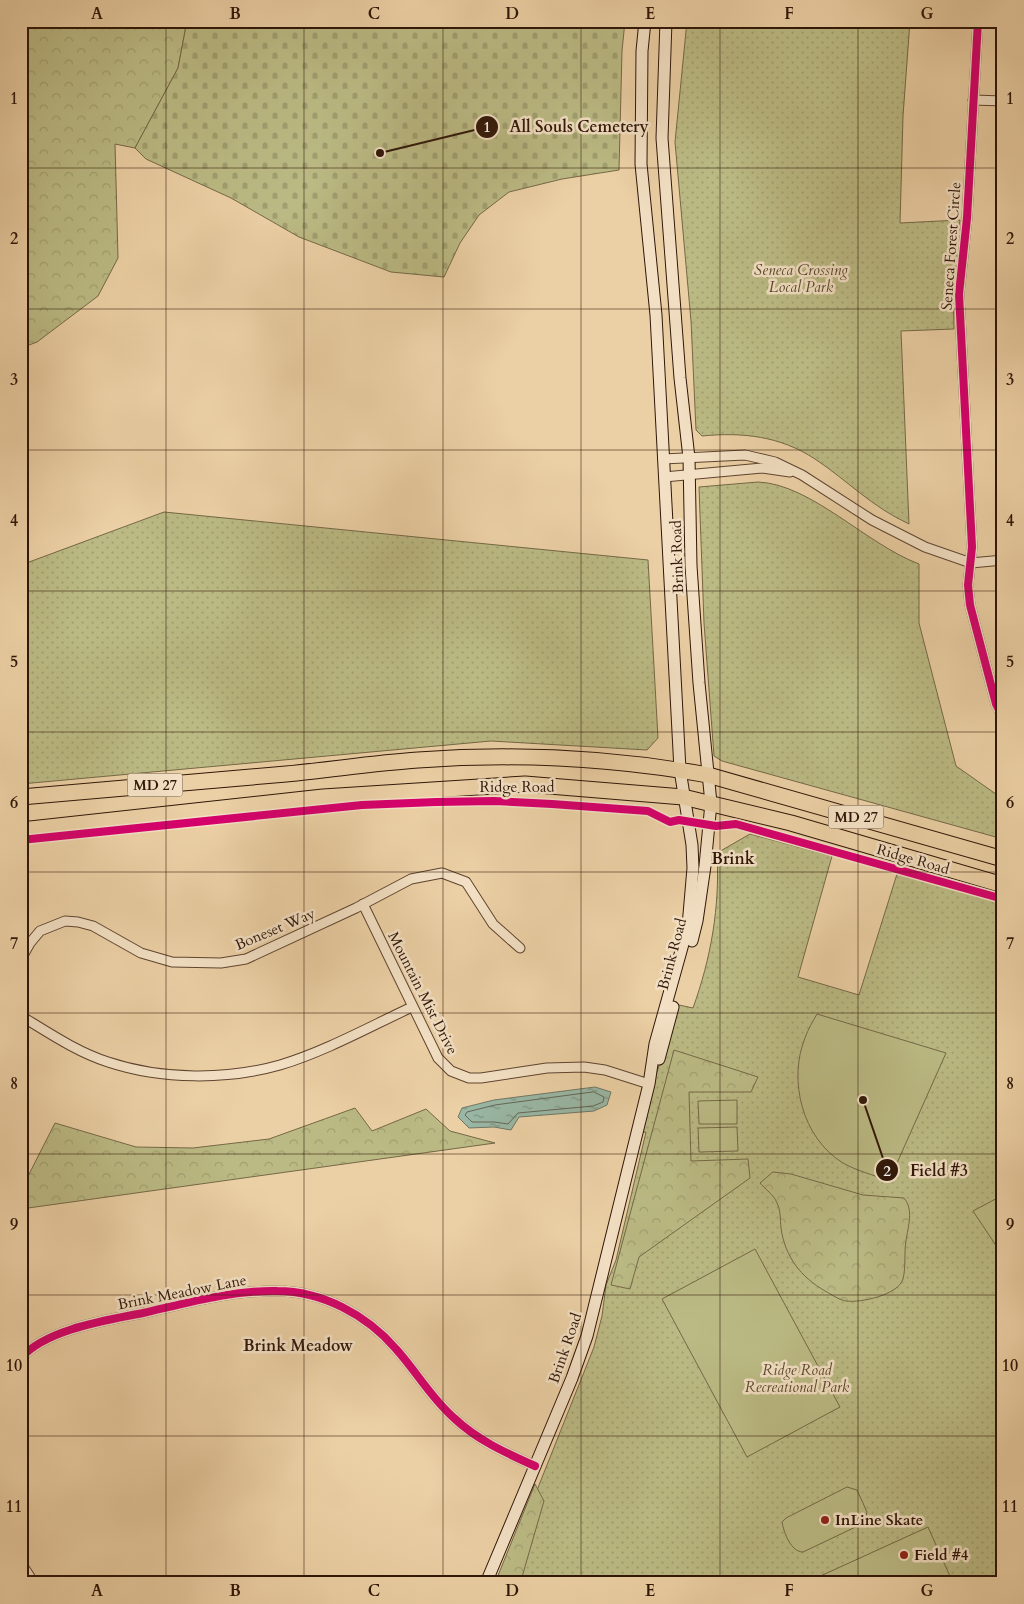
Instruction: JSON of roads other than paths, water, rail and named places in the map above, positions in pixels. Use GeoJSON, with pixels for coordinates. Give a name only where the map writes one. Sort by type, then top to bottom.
{"type":"FeatureCollection","features":[{"type":"Feature","properties":{"kind":"highway","name":"Ridge Road"},"geometry":{"type":"LineString","coordinates":[[21,797],[288,774],[418,760],[509,756],[565,759],[680,770],[708,775],[1003,859]]}},
{"type":"Feature","properties":{"kind":"highway","name":"Ridge Road"},"geometry":{"type":"LineString","coordinates":[[21,830],[323,797],[526,784],[683,797],[791,823],[1003,885]]}},
{"type":"Feature","properties":{"kind":"main road","name":"Brink Road"},"geometry":{"type":"LineString","coordinates":[[486,1583],[572,1378],[587,1336],[649,1084],[655,1044],[688,926],[693,868],[692,845],[680,770],[656,306],[642,164],[642,51],[645,21]]}},
{"type":"Feature","properties":{"kind":"main road","name":"Brink Road"},"geometry":{"type":"LineString","coordinates":[[649,1084],[660,1058],[697,921],[711,803],[699,683],[691,566],[689,458],[680,378],[662,138],[666,21]]}},
{"type":"Feature","properties":{"kind":"street","name":"Seneca Forest Circle"},"geometry":{"type":"LineString","coordinates":[[978,21],[967,218],[959,294],[971,563],[968,585],[970,605],[992,690],[1003,717]]}},
{"type":"Feature","properties":{"kind":"street"},"geometry":{"type":"LineString","coordinates":[[973,100],[1003,101]]}},
{"type":"Feature","properties":{"kind":"street"},"geometry":{"type":"LineString","coordinates":[[663,459],[745,456],[775,462],[802,475],[904,538],[971,563],[1003,560]]}},
{"type":"Feature","properties":{"kind":"street"},"geometry":{"type":"LineString","coordinates":[[664,477],[762,468],[802,475]]}},
{"type":"Feature","properties":{"kind":"street"},"geometry":{"type":"LineString","coordinates":[[992,690],[1003,683]]}},
{"type":"Feature","properties":{"kind":"street","name":"Boneset Way"},"geometry":{"type":"LineString","coordinates":[[21,959],[30,943],[40,931],[66,921],[93,926],[141,953],[163,960],[194,964],[246,959],[363,904],[411,879],[442,873],[466,882],[493,924],[520,948]]}},
{"type":"Feature","properties":{"kind":"street","name":"Mountain Mist Drive"},"geometry":{"type":"LineString","coordinates":[[363,904],[438,1058],[452,1072],[461,1076],[480,1078],[547,1068],[584,1067],[605,1070],[649,1084]]}},
{"type":"Feature","properties":{"kind":"street"},"geometry":{"type":"LineString","coordinates":[[21,1016],[70,1044],[108,1062],[150,1071],[183,1075],[225,1074],[257,1070],[296,1059],[412,1007]]}},
{"type":"Feature","properties":{"kind":"street","name":"Brink Meadow Lane"},"geometry":{"type":"LineString","coordinates":[[21,1358],[50,1338],[84,1325],[241,1292],[296,1292],[346,1309],[373,1327],[395,1347],[455,1419],[497,1449],[535,1466]]}},
{"type":"Feature","properties":{"kind":"street"},"geometry":{"type":"LineString","coordinates":[[21,1563],[34,1583]]}},
{"type":"Feature","properties":{"kind":"water"},"geometry":{"type":"Polygon","coordinates":[[[595,1087],[611,1092],[607,1105],[594,1111],[519,1117],[511,1130],[494,1127],[469,1128],[458,1117],[462,1108],[494,1100],[595,1087]]]}},
{"type":"Feature","properties":{"kind":"place","name":"All Souls Cemetery"},"geometry":{"type":"Point","coordinates":[380,153]}},
{"type":"Feature","properties":{"kind":"place","name":"Field #3"},"geometry":{"type":"Point","coordinates":[863,1100]}},
{"type":"Feature","properties":{"kind":"place","name":"InLine Skate"},"geometry":{"type":"Point","coordinates":[825,1520]}},
{"type":"Feature","properties":{"kind":"place","name":"Field #4"},"geometry":{"type":"Point","coordinates":[904,1555]}},
{"type":"Feature","properties":{"kind":"district","name":"Brink"},"geometry":{"type":"Point","coordinates":[733,858]}},
{"type":"Feature","properties":{"kind":"district","name":"Brink Meadow"},"geometry":{"type":"Point","coordinates":[298,1345]}},
{"type":"Feature","properties":{"kind":"park label","name":"Seneca Crossing Local Park"},"geometry":{"type":"Point","coordinates":[801,278]}},
{"type":"Feature","properties":{"kind":"park label","name":"Ridge Road Recreational Park"},"geometry":{"type":"Point","coordinates":[797,1378]}}]}
